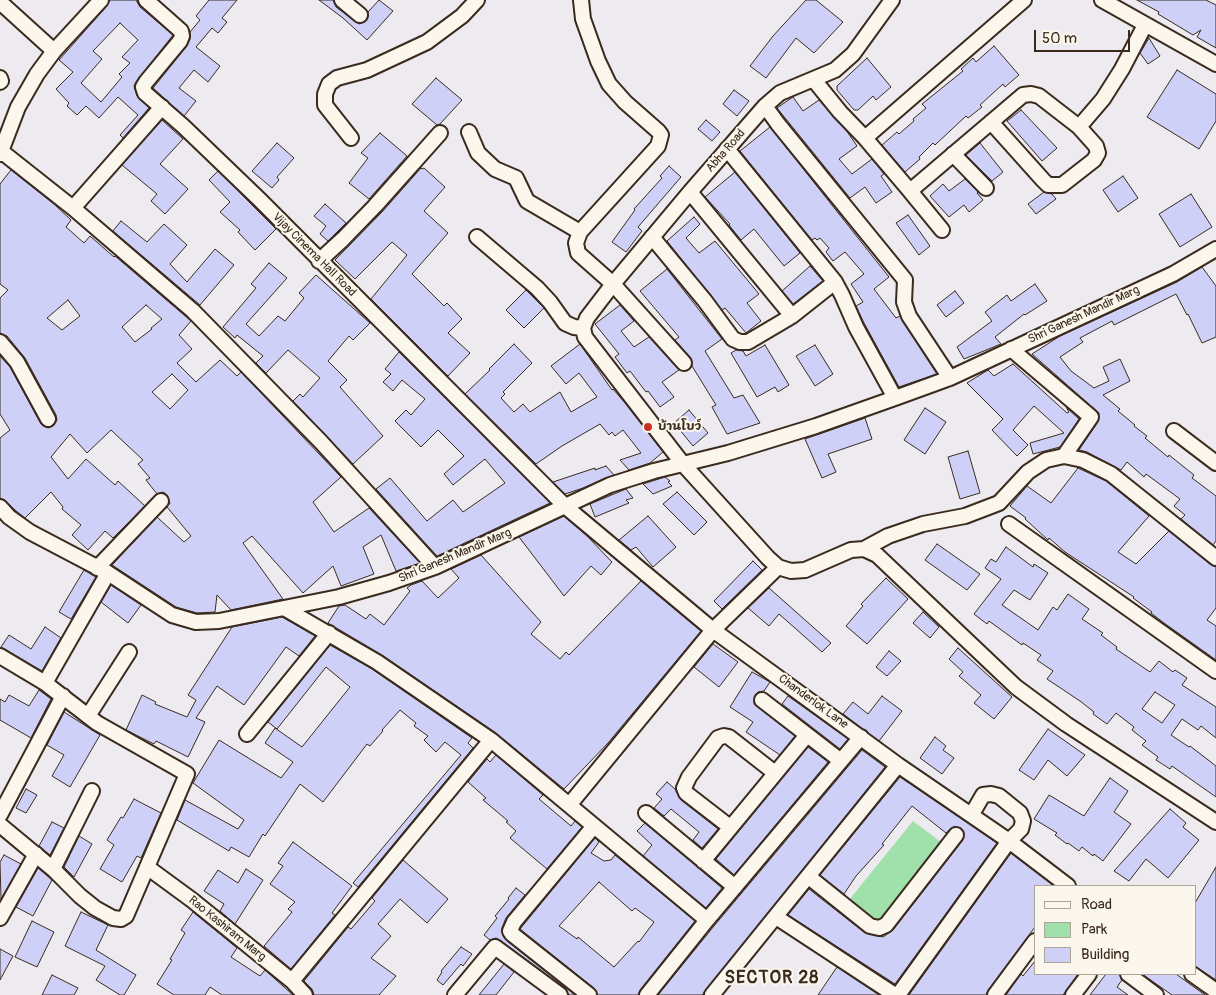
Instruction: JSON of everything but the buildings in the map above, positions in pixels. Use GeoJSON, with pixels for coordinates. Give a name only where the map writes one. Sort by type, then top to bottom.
{"type":"FeatureCollection","features":[{"type":"Feature","properties":{"kind":"street"},"geometry":{"type":"LineString","coordinates":[[101,0],[54,51],[37,74],[18,107],[1,153],[73,208],[193,311],[321,442],[436,566]]}},
{"type":"Feature","properties":{"kind":"street","name":"Vijay Cinema Hall Road"},"geometry":{"type":"LineString","coordinates":[[146,0],[181,30],[182,36],[180,41],[146,82],[143,87],[145,93],[260,200],[566,507]]}},
{"type":"Feature","properties":{"kind":"street"},"geometry":{"type":"LineString","coordinates":[[342,0],[360,15]]}},
{"type":"Feature","properties":{"kind":"street"},"geometry":{"type":"LineString","coordinates":[[351,138],[325,105],[325,94],[329,84],[337,78],[367,70],[427,42],[462,16],[476,0]]}},
{"type":"Feature","properties":{"kind":"street"},"geometry":{"type":"LineString","coordinates":[[581,0],[583,20],[598,61],[609,84],[625,102],[661,135],[658,146],[580,232],[576,243],[578,253],[613,284],[684,363]]}},
{"type":"Feature","properties":{"kind":"street","name":"Abha Road"},"geometry":{"type":"LineString","coordinates":[[584,328],[587,318],[613,284],[765,106],[780,93],[835,70],[852,54],[892,0]]}},
{"type":"Feature","properties":{"kind":"street"},"geometry":{"type":"LineString","coordinates":[[864,138],[1024,0]]}},
{"type":"Feature","properties":{"kind":"street"},"geometry":{"type":"LineString","coordinates":[[1102,0],[1145,26],[1216,64]]}},
{"type":"Feature","properties":{"kind":"street"},"geometry":{"type":"LineString","coordinates":[[0,2],[54,51]]}},
{"type":"Feature","properties":{"kind":"street"},"geometry":{"type":"LineString","coordinates":[[1079,127],[1103,99],[1122,69],[1145,26]]}},
{"type":"Feature","properties":{"kind":"street"},"geometry":{"type":"LineString","coordinates":[[814,80],[942,230]]}},
{"type":"Feature","properties":{"kind":"street"},"geometry":{"type":"LineString","coordinates":[[910,191],[953,154],[1023,95],[1031,94],[1038,96],[1079,127],[1096,146],[1098,153],[1094,160],[1062,185],[1048,185],[991,122]]}},
{"type":"Feature","properties":{"kind":"street"},"geometry":{"type":"LineString","coordinates":[[765,106],[905,280],[904,302],[909,316],[950,378]]}},
{"type":"Feature","properties":{"kind":"street"},"geometry":{"type":"LineString","coordinates":[[73,208],[162,107]]}},
{"type":"Feature","properties":{"kind":"street"},"geometry":{"type":"LineString","coordinates":[[469,132],[478,152],[495,169],[516,178],[527,201],[580,232]]}},
{"type":"Feature","properties":{"kind":"street"},"geometry":{"type":"LineString","coordinates":[[319,261],[375,206],[440,133]]}},
{"type":"Feature","properties":{"kind":"street"},"geometry":{"type":"LineString","coordinates":[[728,149],[835,282],[856,327],[895,398]]}},
{"type":"Feature","properties":{"kind":"street"},"geometry":{"type":"LineString","coordinates":[[953,154],[986,188]]}},
{"type":"Feature","properties":{"kind":"street"},"geometry":{"type":"LineString","coordinates":[[690,192],[792,316]]}},
{"type":"Feature","properties":{"kind":"street"},"geometry":{"type":"LineString","coordinates":[[477,237],[537,288],[565,323],[574,327],[584,328],[586,337],[683,464],[778,566],[791,571],[805,570],[850,550],[864,549],[888,536],[923,524],[965,516],[999,503],[1028,472],[1046,460],[1064,456],[1083,460],[1111,474],[1216,558]]}},
{"type":"Feature","properties":{"kind":"street"},"geometry":{"type":"LineString","coordinates":[[652,237],[705,301],[733,339],[740,342],[748,342],[792,316],[835,282]]}},
{"type":"Feature","properties":{"kind":"street","name":"Shri Ganesh Mandir Marg"},"geometry":{"type":"LineString","coordinates":[[0,508],[30,532],[102,570],[172,615],[196,622],[219,621],[284,608],[389,583],[436,566],[610,485],[654,471],[728,453],[816,426],[950,378],[1173,274],[1216,249]]}},
{"type":"Feature","properties":{"kind":"street"},"geometry":{"type":"LineString","coordinates":[[0,342],[17,362],[48,419]]}},
{"type":"Feature","properties":{"kind":"street"},"geometry":{"type":"LineString","coordinates":[[1011,349],[1091,417],[1064,456]]}},
{"type":"Feature","properties":{"kind":"street"},"geometry":{"type":"LineString","coordinates":[[1174,431],[1215,461]]}},
{"type":"Feature","properties":{"kind":"street"},"geometry":{"type":"LineString","coordinates":[[46,683],[102,570],[161,501]]}},
{"type":"Feature","properties":{"kind":"street","name":"Chanderlok Lane"},"geometry":{"type":"LineString","coordinates":[[566,507],[713,630],[898,766],[1010,841],[1067,885]]}},
{"type":"Feature","properties":{"kind":"street"},"geometry":{"type":"LineString","coordinates":[[1009,524],[1216,671]]}},
{"type":"Feature","properties":{"kind":"street"},"geometry":{"type":"LineString","coordinates":[[864,549],[877,555],[1016,687],[1066,724],[1216,822]]}},
{"type":"Feature","properties":{"kind":"street"},"geometry":{"type":"LineString","coordinates":[[570,804],[713,630],[778,566]]}},
{"type":"Feature","properties":{"kind":"street"},"geometry":{"type":"LineString","coordinates":[[284,608],[377,662],[491,740],[707,920]]}},
{"type":"Feature","properties":{"kind":"street"},"geometry":{"type":"LineString","coordinates":[[247,734],[329,633]]}},
{"type":"Feature","properties":{"kind":"street"},"geometry":{"type":"LineString","coordinates":[[88,716],[129,652]]}},
{"type":"Feature","properties":{"kind":"street"},"geometry":{"type":"LineString","coordinates":[[0,656],[46,683],[88,716],[187,774],[126,916],[121,919],[113,918],[95,908],[36,854],[0,825]]}},
{"type":"Feature","properties":{"kind":"street"},"geometry":{"type":"LineString","coordinates":[[0,815],[63,696]]}},
{"type":"Feature","properties":{"kind":"street"},"geometry":{"type":"LineString","coordinates":[[762,700],[841,761]]}},
{"type":"Feature","properties":{"kind":"street"},"geometry":{"type":"LineString","coordinates":[[703,861],[807,736]]}},
{"type":"Feature","properties":{"kind":"street"},"geometry":{"type":"LineString","coordinates":[[730,827],[686,793],[684,788],[689,777],[718,738],[729,737],[776,773]]}},
{"type":"Feature","properties":{"kind":"street"},"geometry":{"type":"LineString","coordinates":[[647,995],[707,920],[861,737]]}},
{"type":"Feature","properties":{"kind":"street"},"geometry":{"type":"LineString","coordinates":[[292,982],[491,740]]}},
{"type":"Feature","properties":{"kind":"street"},"geometry":{"type":"LineString","coordinates":[[712,995],[898,766]]}},
{"type":"Feature","properties":{"kind":"street"},"geometry":{"type":"LineString","coordinates":[[53,869],[92,791]]}},
{"type":"Feature","properties":{"kind":"street"},"geometry":{"type":"LineString","coordinates":[[776,917],[897,995],[1010,841],[1021,829],[1023,821],[1020,813],[999,796],[991,794],[983,795],[972,814]]}},
{"type":"Feature","properties":{"kind":"street"},"geometry":{"type":"LineString","coordinates":[[646,813],[735,887]]}},
{"type":"Feature","properties":{"kind":"street"},"geometry":{"type":"LineString","coordinates":[[589,995],[510,931],[514,922],[594,826]]}},
{"type":"Feature","properties":{"kind":"street"},"geometry":{"type":"LineString","coordinates":[[809,877],[870,926],[879,928],[886,925],[956,835]]}},
{"type":"Feature","properties":{"kind":"street"},"geometry":{"type":"LineString","coordinates":[[0,918],[36,854]]}},
{"type":"Feature","properties":{"kind":"street","name":"Rao Kashiram Marg"},"geometry":{"type":"LineString","coordinates":[[147,867],[192,900],[292,982],[305,995]]}},
{"type":"Feature","properties":{"kind":"street"},"geometry":{"type":"LineString","coordinates":[[995,995],[1034,942]]}},
{"type":"Feature","properties":{"kind":"street"},"geometry":{"type":"LineString","coordinates":[[456,995],[495,947],[560,995]]}},
{"type":"Feature","properties":{"kind":"street"},"geometry":{"type":"LineString","coordinates":[[1073,995],[1088,975]]}},
{"type":"Feature","properties":{"kind":"street"},"geometry":{"type":"LineString","coordinates":[[1129,975],[1156,995]]}},
{"type":"Feature","properties":{"kind":"street"},"geometry":{"type":"LineString","coordinates":[[1193,975],[1216,991]]}},
{"type":"Feature","properties":{"kind":"green space"},"geometry":{"type":"Polygon","coordinates":[[[913,821],[941,842],[879,924],[849,900],[913,821]]]}},
{"type":"Feature","properties":{"kind":"place","name":"บ้านโบว์"},"geometry":{"type":"Point","coordinates":[648,427]}},
{"type":"Feature","properties":{"kind":"district","name":"SECTOR 28"},"geometry":{"type":"Point","coordinates":[772,978]}}]}
